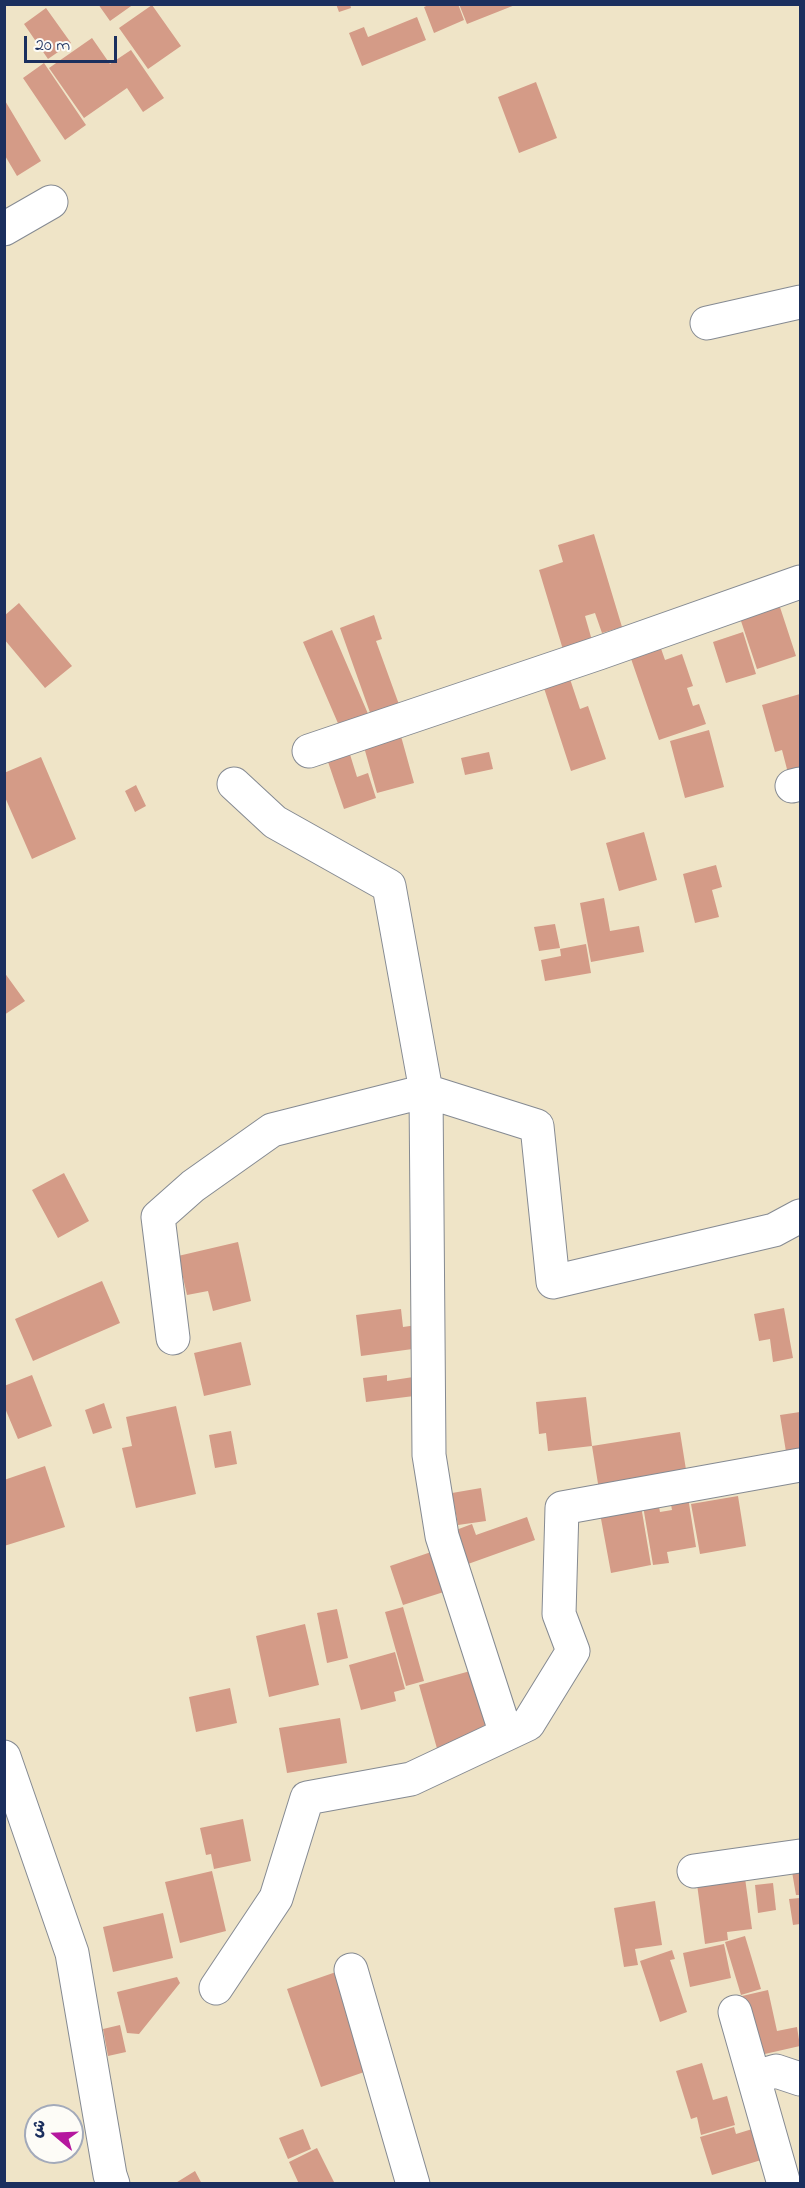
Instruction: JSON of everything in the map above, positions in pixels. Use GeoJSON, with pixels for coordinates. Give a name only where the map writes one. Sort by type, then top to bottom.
{"type":"FeatureCollection","features":[{"type":"Feature","properties":{"kind":"street"},"geometry":{"type":"LineString","coordinates":[[4,229],[51,202]]}},
{"type":"Feature","properties":{"kind":"street"},"geometry":{"type":"LineString","coordinates":[[707,323],[801,302]]}},
{"type":"Feature","properties":{"kind":"street"},"geometry":{"type":"LineString","coordinates":[[309,751],[801,582]]}},
{"type":"Feature","properties":{"kind":"street"},"geometry":{"type":"LineString","coordinates":[[234,784],[275,822],[389,886],[426,1091],[429,1455],[442,1536],[507,1734]]}},
{"type":"Feature","properties":{"kind":"street"},"geometry":{"type":"LineString","coordinates":[[173,1338],[158,1217],[193,1186],[272,1130],[426,1091],[537,1126],[553,1282],[774,1230],[801,1216]]}},
{"type":"Feature","properties":{"kind":"street"},"geometry":{"type":"LineString","coordinates":[[216,1988],[276,1898],[307,1798],[411,1779],[528,1724],[573,1651],[559,1614],[562,1508],[801,1465]]}},
{"type":"Feature","properties":{"kind":"street"},"geometry":{"type":"LineString","coordinates":[[6,1768],[72,1953],[113,2184]]}},
{"type":"Feature","properties":{"kind":"street"},"geometry":{"type":"LineString","coordinates":[[694,1871],[801,1856]]}},
{"type":"Feature","properties":{"kind":"street"},"geometry":{"type":"LineString","coordinates":[[351,1970],[413,2184]]}},
{"type":"Feature","properties":{"kind":"street"},"geometry":{"type":"LineString","coordinates":[[735,2012],[784,2184]]}},
{"type":"Feature","properties":{"kind":"street"},"geometry":{"type":"LineString","coordinates":[[755,2077],[776,2071],[801,2079]]}},
{"type":"Feature","properties":{"kind":"building"},"geometry":{"type":"Polygon","coordinates":[[[98,4],[134,4],[110,21],[98,4]]]}},
{"type":"Feature","properties":{"kind":"building"},"geometry":{"type":"Polygon","coordinates":[[[336,4],[350,4],[351,8],[339,12],[336,4]]]}},
{"type":"Feature","properties":{"kind":"building"},"geometry":{"type":"Polygon","coordinates":[[[431,4],[458,4],[464,20],[434,33],[424,7],[431,4]]]}},
{"type":"Feature","properties":{"kind":"building"},"geometry":{"type":"Polygon","coordinates":[[[459,4],[515,4],[515,5],[467,24],[459,4]]]}},
{"type":"Feature","properties":{"kind":"building"},"geometry":{"type":"Polygon","coordinates":[[[152,5],[181,46],[148,69],[119,28],[152,5]]]}},
{"type":"Feature","properties":{"kind":"building"},"geometry":{"type":"Polygon","coordinates":[[[46,8],[71,43],[48,59],[24,24],[46,8]]]}},
{"type":"Feature","properties":{"kind":"building"},"geometry":{"type":"Polygon","coordinates":[[[417,17],[426,40],[362,66],[349,33],[364,27],[368,37],[417,17]]]}},
{"type":"Feature","properties":{"kind":"building"},"geometry":{"type":"Polygon","coordinates":[[[92,38],[110,64],[131,50],[164,98],[143,112],[127,88],[84,118],[49,68],[92,38]]]}},
{"type":"Feature","properties":{"kind":"building"},"geometry":{"type":"Polygon","coordinates":[[[44,63],[86,125],[65,140],[23,78],[44,63]]]}},
{"type":"Feature","properties":{"kind":"building"},"geometry":{"type":"Polygon","coordinates":[[[536,82],[557,138],[519,153],[498,97],[536,82]]]}},
{"type":"Feature","properties":{"kind":"building"},"geometry":{"type":"Polygon","coordinates":[[[4,99],[41,161],[17,176],[4,154],[4,99]]]}},
{"type":"Feature","properties":{"kind":"building"},"geometry":{"type":"Polygon","coordinates":[[[594,534],[622,627],[602,633],[595,613],[585,616],[593,644],[564,653],[539,570],[563,562],[558,545],[594,534]]]}},
{"type":"Feature","properties":{"kind":"building"},"geometry":{"type":"Polygon","coordinates":[[[777,598],[796,656],[757,669],[738,612],[777,598]]]}},
{"type":"Feature","properties":{"kind":"building"},"geometry":{"type":"Polygon","coordinates":[[[19,603],[72,666],[45,688],[4,639],[4,616],[19,603]]]}},
{"type":"Feature","properties":{"kind":"building"},"geometry":{"type":"Polygon","coordinates":[[[374,615],[382,639],[376,641],[401,710],[373,721],[340,628],[374,615]]]}},
{"type":"Feature","properties":{"kind":"building"},"geometry":{"type":"Polygon","coordinates":[[[332,630],[369,716],[340,728],[303,642],[332,630]]]}},
{"type":"Feature","properties":{"kind":"building"},"geometry":{"type":"Polygon","coordinates":[[[743,632],[756,674],[726,683],[713,642],[743,632]]]}},
{"type":"Feature","properties":{"kind":"building"},"geometry":{"type":"Polygon","coordinates":[[[658,640],[665,660],[682,654],[693,686],[687,688],[693,706],[699,704],[706,724],[659,740],[628,650],[658,640]]]}},
{"type":"Feature","properties":{"kind":"building"},"geometry":{"type":"Polygon","coordinates":[[[568,673],[580,709],[588,706],[606,759],[571,771],[542,682],[568,673]]]}},
{"type":"Feature","properties":{"kind":"building"},"geometry":{"type":"Polygon","coordinates":[[[800,694],[800,769],[788,773],[782,750],[775,752],[762,705],[800,694]]]}},
{"type":"Feature","properties":{"kind":"building"},"geometry":{"type":"Polygon","coordinates":[[[399,729],[414,783],[377,793],[362,740],[399,729]]]}},
{"type":"Feature","properties":{"kind":"building"},"geometry":{"type":"Polygon","coordinates":[[[709,730],[724,787],[685,798],[670,741],[709,730]]]}},
{"type":"Feature","properties":{"kind":"building"},"geometry":{"type":"Polygon","coordinates":[[[348,748],[357,777],[368,773],[376,798],[344,809],[326,756],[348,748]]]}},
{"type":"Feature","properties":{"kind":"building"},"geometry":{"type":"Polygon","coordinates":[[[489,752],[493,769],[465,775],[461,758],[489,752]]]}},
{"type":"Feature","properties":{"kind":"building"},"geometry":{"type":"Polygon","coordinates":[[[41,757],[76,839],[32,859],[4,795],[4,773],[41,757]]]}},
{"type":"Feature","properties":{"kind":"building"},"geometry":{"type":"Polygon","coordinates":[[[136,785],[146,806],[135,812],[125,791],[136,785]]]}},
{"type":"Feature","properties":{"kind":"building"},"geometry":{"type":"Polygon","coordinates":[[[644,832],[657,880],[619,891],[606,843],[644,832]]]}},
{"type":"Feature","properties":{"kind":"building"},"geometry":{"type":"Polygon","coordinates":[[[716,865],[722,887],[712,890],[719,917],[695,923],[683,874],[716,865]]]}},
{"type":"Feature","properties":{"kind":"building"},"geometry":{"type":"Polygon","coordinates":[[[604,898],[610,931],[639,926],[644,952],[591,962],[580,903],[604,898]]]}},
{"type":"Feature","properties":{"kind":"building"},"geometry":{"type":"Polygon","coordinates":[[[555,924],[560,948],[539,951],[534,927],[555,924]]]}},
{"type":"Feature","properties":{"kind":"building"},"geometry":{"type":"Polygon","coordinates":[[[586,944],[591,973],[545,981],[541,960],[561,956],[560,949],[586,944]]]}},
{"type":"Feature","properties":{"kind":"building"},"geometry":{"type":"Polygon","coordinates":[[[4,972],[25,1001],[4,1015],[4,972]]]}},
{"type":"Feature","properties":{"kind":"building"},"geometry":{"type":"Polygon","coordinates":[[[64,1173],[89,1221],[58,1238],[32,1190],[64,1173]]]}},
{"type":"Feature","properties":{"kind":"building"},"geometry":{"type":"Polygon","coordinates":[[[238,1242],[251,1301],[213,1311],[208,1291],[187,1295],[178,1256],[238,1242]]]}},
{"type":"Feature","properties":{"kind":"building"},"geometry":{"type":"Polygon","coordinates":[[[102,1281],[120,1323],[33,1361],[15,1319],[102,1281]]]}},
{"type":"Feature","properties":{"kind":"building"},"geometry":{"type":"Polygon","coordinates":[[[784,1308],[793,1358],[773,1362],[770,1339],[759,1341],[754,1314],[784,1308]]]}},
{"type":"Feature","properties":{"kind":"building"},"geometry":{"type":"Polygon","coordinates":[[[401,1309],[403,1327],[417,1325],[420,1348],[361,1356],[356,1315],[401,1309]]]}},
{"type":"Feature","properties":{"kind":"building"},"geometry":{"type":"Polygon","coordinates":[[[241,1342],[251,1385],[204,1396],[194,1353],[241,1342]]]}},
{"type":"Feature","properties":{"kind":"building"},"geometry":{"type":"Polygon","coordinates":[[[32,1375],[52,1426],[18,1439],[4,1406],[4,1386],[32,1375]]]}},
{"type":"Feature","properties":{"kind":"building"},"geometry":{"type":"Polygon","coordinates":[[[387,1375],[387,1381],[420,1376],[422,1395],[366,1402],[363,1378],[387,1375]]]}},
{"type":"Feature","properties":{"kind":"building"},"geometry":{"type":"Polygon","coordinates":[[[586,1397],[592,1446],[548,1451],[546,1433],[539,1434],[536,1402],[586,1397]]]}},
{"type":"Feature","properties":{"kind":"building"},"geometry":{"type":"Polygon","coordinates":[[[104,1403],[112,1428],[93,1434],[85,1410],[104,1403]]]}},
{"type":"Feature","properties":{"kind":"building"},"geometry":{"type":"Polygon","coordinates":[[[176,1406],[196,1494],[136,1508],[122,1448],[132,1446],[126,1417],[176,1406]]]}},
{"type":"Feature","properties":{"kind":"building"},"geometry":{"type":"Polygon","coordinates":[[[800,1412],[800,1455],[787,1458],[780,1415],[800,1412]]]}},
{"type":"Feature","properties":{"kind":"building"},"geometry":{"type":"Polygon","coordinates":[[[231,1431],[237,1464],[215,1468],[209,1435],[231,1431]]]}},
{"type":"Feature","properties":{"kind":"building"},"geometry":{"type":"Polygon","coordinates":[[[680,1432],[687,1476],[599,1490],[592,1446],[680,1432]]]}},
{"type":"Feature","properties":{"kind":"building"},"geometry":{"type":"Polygon","coordinates":[[[45,1466],[65,1527],[4,1546],[4,1480],[45,1466]]]}},
{"type":"Feature","properties":{"kind":"building"},"geometry":{"type":"Polygon","coordinates":[[[481,1488],[486,1521],[458,1525],[452,1493],[481,1488]]]}},
{"type":"Feature","properties":{"kind":"building"},"geometry":{"type":"Polygon","coordinates":[[[687,1491],[696,1547],[667,1552],[669,1563],[653,1565],[642,1500],[657,1497],[660,1512],[672,1510],[669,1494],[687,1491]]]}},
{"type":"Feature","properties":{"kind":"building"},"geometry":{"type":"Polygon","coordinates":[[[738,1496],[746,1546],[700,1554],[691,1504],[738,1496]]]}},
{"type":"Feature","properties":{"kind":"building"},"geometry":{"type":"Polygon","coordinates":[[[640,1500],[651,1565],[611,1573],[599,1508],[640,1500]]]}},
{"type":"Feature","properties":{"kind":"building"},"geometry":{"type":"Polygon","coordinates":[[[527,1517],[535,1540],[468,1564],[456,1530],[472,1524],[476,1535],[527,1517]]]}},
{"type":"Feature","properties":{"kind":"building"},"geometry":{"type":"Polygon","coordinates":[[[437,1550],[450,1590],[403,1605],[390,1566],[437,1550]]]}},
{"type":"Feature","properties":{"kind":"building"},"geometry":{"type":"Polygon","coordinates":[[[403,1607],[424,1681],[406,1686],[385,1612],[403,1607]]]}},
{"type":"Feature","properties":{"kind":"building"},"geometry":{"type":"Polygon","coordinates":[[[337,1609],[348,1658],[327,1663],[317,1613],[337,1609]]]}},
{"type":"Feature","properties":{"kind":"building"},"geometry":{"type":"Polygon","coordinates":[[[305,1624],[319,1685],[269,1697],[256,1636],[305,1624]]]}},
{"type":"Feature","properties":{"kind":"building"},"geometry":{"type":"Polygon","coordinates":[[[395,1652],[405,1689],[394,1692],[396,1701],[361,1710],[349,1665],[395,1652]]]}},
{"type":"Feature","properties":{"kind":"building"},"geometry":{"type":"Polygon","coordinates":[[[474,1670],[487,1724],[438,1752],[419,1685],[474,1670]]]}},
{"type":"Feature","properties":{"kind":"building"},"geometry":{"type":"Polygon","coordinates":[[[230,1688],[237,1723],[196,1732],[189,1697],[230,1688]]]}},
{"type":"Feature","properties":{"kind":"building"},"geometry":{"type":"Polygon","coordinates":[[[340,1718],[347,1763],[287,1773],[279,1728],[340,1718]]]}},
{"type":"Feature","properties":{"kind":"building"},"geometry":{"type":"Polygon","coordinates":[[[243,1819],[251,1861],[214,1869],[211,1854],[206,1855],[200,1828],[243,1819]]]}},
{"type":"Feature","properties":{"kind":"building"},"geometry":{"type":"Polygon","coordinates":[[[800,1865],[800,1895],[796,1895],[791,1866],[800,1865]]]}},
{"type":"Feature","properties":{"kind":"building"},"geometry":{"type":"Polygon","coordinates":[[[212,1871],[226,1931],[180,1943],[165,1882],[212,1871]]]}},
{"type":"Feature","properties":{"kind":"building"},"geometry":{"type":"Polygon","coordinates":[[[745,1878],[752,1929],[727,1932],[728,1940],[705,1944],[697,1884],[745,1878]]]}},
{"type":"Feature","properties":{"kind":"building"},"geometry":{"type":"Polygon","coordinates":[[[773,1883],[776,1910],[758,1913],[755,1885],[773,1883]]]}},
{"type":"Feature","properties":{"kind":"building"},"geometry":{"type":"Polygon","coordinates":[[[800,1898],[800,1924],[793,1925],[789,1899],[800,1898]]]}},
{"type":"Feature","properties":{"kind":"building"},"geometry":{"type":"Polygon","coordinates":[[[655,1901],[662,1945],[635,1949],[638,1965],[624,1967],[614,1908],[655,1901]]]}},
{"type":"Feature","properties":{"kind":"building"},"geometry":{"type":"Polygon","coordinates":[[[163,1913],[173,1958],[113,1972],[103,1927],[163,1913]]]}},
{"type":"Feature","properties":{"kind":"building"},"geometry":{"type":"Polygon","coordinates":[[[745,1936],[761,1989],[741,1995],[725,1942],[745,1936]]]}},
{"type":"Feature","properties":{"kind":"building"},"geometry":{"type":"Polygon","coordinates":[[[724,1944],[731,1978],[690,1987],[683,1953],[724,1944]]]}},
{"type":"Feature","properties":{"kind":"building"},"geometry":{"type":"Polygon","coordinates":[[[672,1950],[675,1959],[670,1960],[687,2012],[660,2022],[640,1961],[672,1950]]]}},
{"type":"Feature","properties":{"kind":"building"},"geometry":{"type":"Polygon","coordinates":[[[336,1972],[370,2070],[321,2087],[287,1989],[336,1972]]]}},
{"type":"Feature","properties":{"kind":"building"},"geometry":{"type":"Polygon","coordinates":[[[177,1977],[180,1983],[139,2034],[127,2033],[117,1992],[177,1977]]]}},
{"type":"Feature","properties":{"kind":"building"},"geometry":{"type":"Polygon","coordinates":[[[768,1990],[777,2031],[797,2027],[800,2046],[756,2056],[742,1996],[768,1990]]]}},
{"type":"Feature","properties":{"kind":"building"},"geometry":{"type":"Polygon","coordinates":[[[120,2025],[126,2052],[108,2056],[103,2029],[120,2025]]]}},
{"type":"Feature","properties":{"kind":"building"},"geometry":{"type":"Polygon","coordinates":[[[702,2063],[713,2100],[727,2096],[735,2125],[701,2135],[697,2117],[691,2119],[676,2071],[702,2063]]]}},
{"type":"Feature","properties":{"kind":"building"},"geometry":{"type":"Polygon","coordinates":[[[762,2126],[771,2157],[712,2175],[700,2137],[734,2127],[736,2134],[762,2126]]]}},
{"type":"Feature","properties":{"kind":"building"},"geometry":{"type":"Polygon","coordinates":[[[303,2129],[311,2149],[288,2159],[279,2138],[303,2129]]]}},
{"type":"Feature","properties":{"kind":"building"},"geometry":{"type":"Polygon","coordinates":[[[317,2148],[335,2184],[299,2184],[289,2162],[317,2148]]]}},
{"type":"Feature","properties":{"kind":"building"},"geometry":{"type":"Polygon","coordinates":[[[195,2171],[202,2184],[174,2184],[195,2171]]]}}]}
